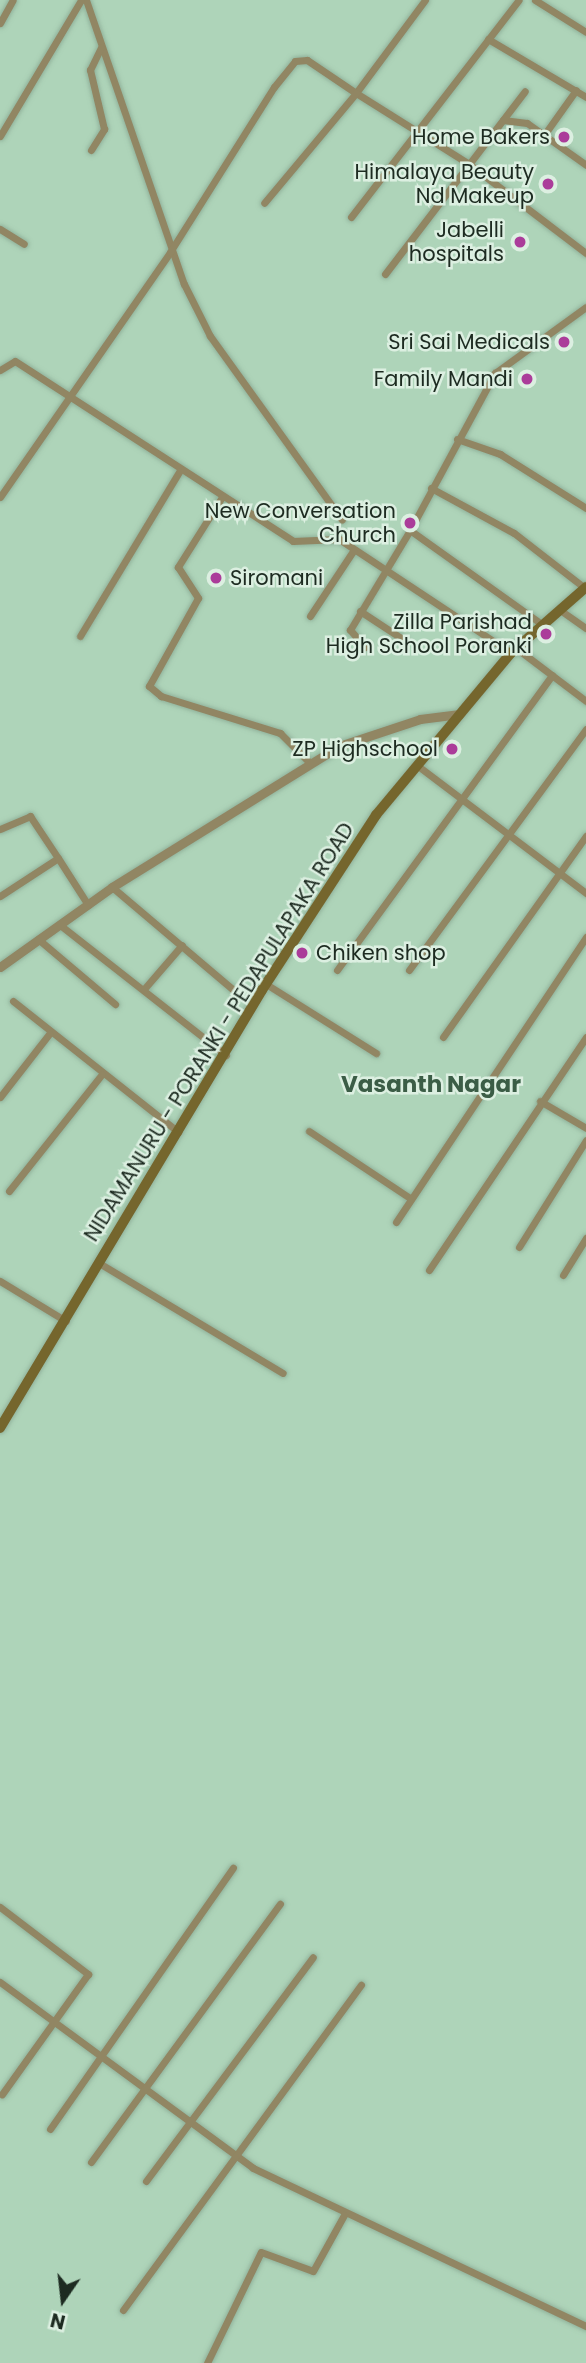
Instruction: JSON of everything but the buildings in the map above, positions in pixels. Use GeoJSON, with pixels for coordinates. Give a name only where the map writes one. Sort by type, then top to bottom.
{"type":"FeatureCollection","features":[{"type":"Feature","properties":{"kind":"main road","name":"NIDAMANURU - PORANKI - PEDAPULAPAKA ROAD"},"geometry":{"type":"LineString","coordinates":[[0,1429],[266,984],[376,815],[514,651],[585,588]]}},
{"type":"Feature","properties":{"kind":"street"},"geometry":{"type":"LineString","coordinates":[[0,23],[13,0]]}},
{"type":"Feature","properties":{"kind":"street"},"geometry":{"type":"LineString","coordinates":[[83,0],[170,252],[210,337],[342,520]]}},
{"type":"Feature","properties":{"kind":"street"},"geometry":{"type":"LineString","coordinates":[[0,136],[83,0]]}},
{"type":"Feature","properties":{"kind":"street"},"geometry":{"type":"LineString","coordinates":[[264,204],[355,93],[424,0]]}},
{"type":"Feature","properties":{"kind":"street"},"geometry":{"type":"LineString","coordinates":[[351,217],[519,0]]}},
{"type":"Feature","properties":{"kind":"street"},"geometry":{"type":"LineString","coordinates":[[535,0],[586,32]]}},
{"type":"Feature","properties":{"kind":"street"},"geometry":{"type":"LineString","coordinates":[[488,39],[586,97]]}},
{"type":"Feature","properties":{"kind":"street"},"geometry":{"type":"LineString","coordinates":[[91,150],[104,129],[90,70],[101,47]]}},
{"type":"Feature","properties":{"kind":"street"},"geometry":{"type":"LineString","coordinates":[[0,497],[170,252],[295,61],[307,60],[415,133],[469,164],[586,253]]}},
{"type":"Feature","properties":{"kind":"street"},"geometry":{"type":"LineString","coordinates":[[544,135],[576,90]]}},
{"type":"Feature","properties":{"kind":"street"},"geometry":{"type":"LineString","coordinates":[[385,274],[525,91]]}},
{"type":"Feature","properties":{"kind":"street"},"geometry":{"type":"LineString","coordinates":[[503,120],[517,118],[583,163],[586,154]]}},
{"type":"Feature","properties":{"kind":"street"},"geometry":{"type":"LineString","coordinates":[[0,229],[24,244]]}},
{"type":"Feature","properties":{"kind":"street"},"geometry":{"type":"LineString","coordinates":[[365,647],[349,634],[360,611],[384,568],[410,530],[457,439],[500,367],[586,307]]}},
{"type":"Feature","properties":{"kind":"street"},"geometry":{"type":"LineString","coordinates":[[0,370],[15,360],[179,472],[292,541],[311,545],[335,537],[353,551],[552,675],[586,701]]}},
{"type":"Feature","properties":{"kind":"street"},"geometry":{"type":"LineString","coordinates":[[457,439],[500,454],[586,508]]}},
{"type":"Feature","properties":{"kind":"street"},"geometry":{"type":"LineString","coordinates":[[79,636],[179,472]]}},
{"type":"Feature","properties":{"kind":"street"},"geometry":{"type":"LineString","coordinates":[[431,488],[514,533],[585,588]]}},
{"type":"Feature","properties":{"kind":"street"},"geometry":{"type":"LineString","coordinates":[[222,497],[178,567],[198,598],[149,686],[161,696],[280,733],[310,763]]}},
{"type":"Feature","properties":{"kind":"street"},"geometry":{"type":"LineString","coordinates":[[410,530],[543,625]]}},
{"type":"Feature","properties":{"kind":"street"},"geometry":{"type":"LineString","coordinates":[[310,616],[353,551]]}},
{"type":"Feature","properties":{"kind":"street"},"geometry":{"type":"LineString","coordinates":[[559,610],[586,628]]}},
{"type":"Feature","properties":{"kind":"street"},"geometry":{"type":"LineString","coordinates":[[360,611],[404,640]]}},
{"type":"Feature","properties":{"kind":"street"},"geometry":{"type":"LineString","coordinates":[[337,970],[552,675]]}},
{"type":"Feature","properties":{"kind":"street"},"geometry":{"type":"LineString","coordinates":[[0,967],[112,887],[310,763],[373,733],[460,713]]}},
{"type":"Feature","properties":{"kind":"street"},"geometry":{"type":"LineString","coordinates":[[408,970],[508,839],[586,729]]}},
{"type":"Feature","properties":{"kind":"street"},"geometry":{"type":"LineString","coordinates":[[418,766],[508,839],[586,893]]}},
{"type":"Feature","properties":{"kind":"street"},"geometry":{"type":"LineString","coordinates":[[0,829],[27,815],[88,905]]}},
{"type":"Feature","properties":{"kind":"street"},"geometry":{"type":"LineString","coordinates":[[443,1037],[586,836]]}},
{"type":"Feature","properties":{"kind":"street"},"geometry":{"type":"LineString","coordinates":[[0,896],[58,858]]}},
{"type":"Feature","properties":{"kind":"street"},"geometry":{"type":"LineString","coordinates":[[112,887],[236,992]]}},
{"type":"Feature","properties":{"kind":"street"},"geometry":{"type":"LineString","coordinates":[[60,925],[226,1055]]}},
{"type":"Feature","properties":{"kind":"street"},"geometry":{"type":"LineString","coordinates":[[396,1222],[586,937]]}},
{"type":"Feature","properties":{"kind":"street"},"geometry":{"type":"LineString","coordinates":[[38,939],[115,1004]]}},
{"type":"Feature","properties":{"kind":"street"},"geometry":{"type":"LineString","coordinates":[[144,989],[181,945]]}},
{"type":"Feature","properties":{"kind":"street"},"geometry":{"type":"LineString","coordinates":[[266,984],[376,1053]]}},
{"type":"Feature","properties":{"kind":"street"},"geometry":{"type":"LineString","coordinates":[[13,1001],[49,1034],[178,1132]]}},
{"type":"Feature","properties":{"kind":"street"},"geometry":{"type":"LineString","coordinates":[[0,1097],[49,1034]]}},
{"type":"Feature","properties":{"kind":"street"},"geometry":{"type":"LineString","coordinates":[[429,1270],[540,1101],[586,1037]]}},
{"type":"Feature","properties":{"kind":"street"},"geometry":{"type":"LineString","coordinates":[[9,1191],[102,1074]]}},
{"type":"Feature","properties":{"kind":"street"},"geometry":{"type":"LineString","coordinates":[[540,1101],[586,1128]]}},
{"type":"Feature","properties":{"kind":"street"},"geometry":{"type":"LineString","coordinates":[[309,1131],[410,1198]]}},
{"type":"Feature","properties":{"kind":"street"},"geometry":{"type":"LineString","coordinates":[[519,1247],[586,1140]]}},
{"type":"Feature","properties":{"kind":"street"},"geometry":{"type":"LineString","coordinates":[[563,1275],[586,1237]]}},
{"type":"Feature","properties":{"kind":"street"},"geometry":{"type":"LineString","coordinates":[[99,1264],[283,1373]]}},
{"type":"Feature","properties":{"kind":"street"},"geometry":{"type":"LineString","coordinates":[[0,1281],[66,1321]]}},
{"type":"Feature","properties":{"kind":"street"},"geometry":{"type":"LineString","coordinates":[[50,2129],[233,1867]]}},
{"type":"Feature","properties":{"kind":"street"},"geometry":{"type":"LineString","coordinates":[[91,2162],[280,1904]]}},
{"type":"Feature","properties":{"kind":"street"},"geometry":{"type":"LineString","coordinates":[[0,1908],[88,1973],[57,2022],[2,2094]]}},
{"type":"Feature","properties":{"kind":"street"},"geometry":{"type":"LineString","coordinates":[[146,2181],[313,1957]]}},
{"type":"Feature","properties":{"kind":"street"},"geometry":{"type":"LineString","coordinates":[[0,1982],[57,2022],[190,2125],[237,2156],[344,2215],[586,2326]]}},
{"type":"Feature","properties":{"kind":"street"},"geometry":{"type":"LineString","coordinates":[[123,2310],[361,1985]]}},
{"type":"Feature","properties":{"kind":"street"},"geometry":{"type":"LineString","coordinates":[[207,2363],[261,2252],[313,2271],[344,2215]]}},
{"type":"Feature","properties":{"kind":"place","name":"Home Bakers"},"geometry":{"type":"Point","coordinates":[564,137]}},
{"type":"Feature","properties":{"kind":"place","name":"Himalaya Beauty Nd Makeup"},"geometry":{"type":"Point","coordinates":[548,184]}},
{"type":"Feature","properties":{"kind":"place","name":"Jabelli hospitals"},"geometry":{"type":"Point","coordinates":[520,242]}},
{"type":"Feature","properties":{"kind":"place","name":"Sri Sai Medicals"},"geometry":{"type":"Point","coordinates":[564,342]}},
{"type":"Feature","properties":{"kind":"place","name":"Family Mandi"},"geometry":{"type":"Point","coordinates":[527,379]}},
{"type":"Feature","properties":{"kind":"place","name":"New Conversation Church"},"geometry":{"type":"Point","coordinates":[410,523]}},
{"type":"Feature","properties":{"kind":"place","name":"Siromani"},"geometry":{"type":"Point","coordinates":[216,578]}},
{"type":"Feature","properties":{"kind":"place","name":"Zilla Parishad High School Poranki"},"geometry":{"type":"Point","coordinates":[546,634]}},
{"type":"Feature","properties":{"kind":"place","name":"ZP Highschool"},"geometry":{"type":"Point","coordinates":[452,749]}},
{"type":"Feature","properties":{"kind":"place","name":"Chiken shop"},"geometry":{"type":"Point","coordinates":[302,953]}},
{"type":"Feature","properties":{"kind":"district","name":"Vasanth Nagar"},"geometry":{"type":"Point","coordinates":[431,1084]}}]}
